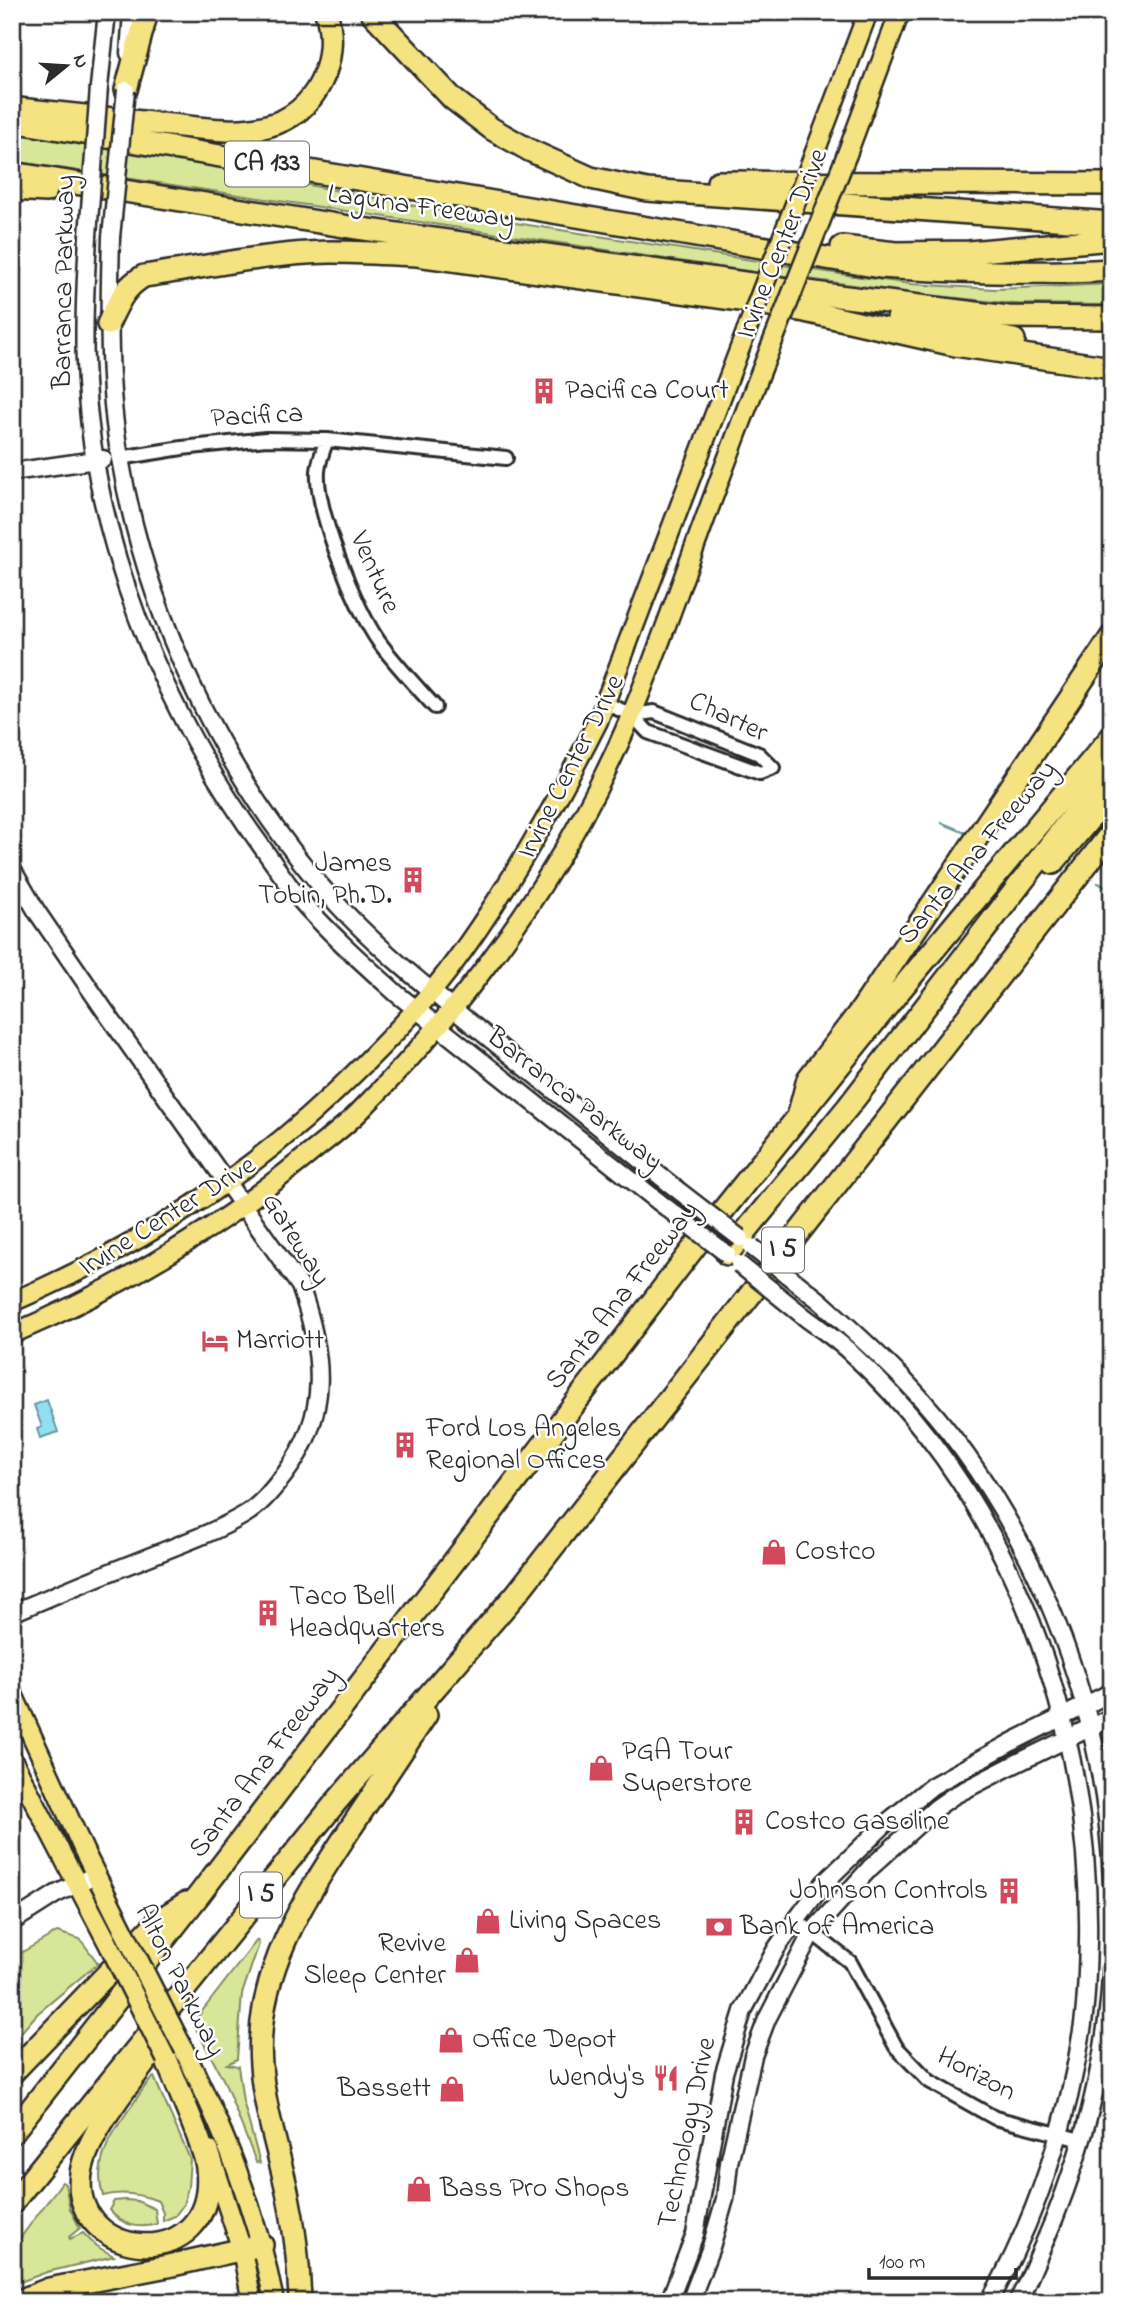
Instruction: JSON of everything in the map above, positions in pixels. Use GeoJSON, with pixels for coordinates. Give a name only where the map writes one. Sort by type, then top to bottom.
{"type":"FeatureCollection","features":[{"type":"Feature","properties":{"kind":"highway"},"geometry":{"type":"LineString","coordinates":[[126,90],[147,12]]}},
{"type":"Feature","properties":{"kind":"highway"},"geometry":{"type":"LineString","coordinates":[[12,108],[212,129],[253,129],[267,126],[298,111],[320,85],[330,48],[326,12]]}},
{"type":"Feature","properties":{"kind":"highway"},"geometry":{"type":"LineString","coordinates":[[371,12],[453,99],[492,129],[531,151],[591,178],[647,190],[1112,223]]}},
{"type":"Feature","properties":{"kind":"highway","name":"Laguna Freeway"},"geometry":{"type":"LineString","coordinates":[[12,121],[645,226]]}},
{"type":"Feature","properties":{"kind":"highway"},"geometry":{"type":"LineString","coordinates":[[531,151],[607,174],[655,182],[1112,184]]}},
{"type":"Feature","properties":{"kind":"highway","name":"Laguna Freeway"},"geometry":{"type":"LineString","coordinates":[[12,173],[178,201],[822,294]]}},
{"type":"Feature","properties":{"kind":"highway"},"geometry":{"type":"LineString","coordinates":[[12,189],[178,201]]}},
{"type":"Feature","properties":{"kind":"highway"},"geometry":{"type":"LineString","coordinates":[[645,226],[896,253],[969,252],[1112,239]]}},
{"type":"Feature","properties":{"kind":"highway"},"geometry":{"type":"LineString","coordinates":[[645,226],[880,267],[972,273],[1050,274],[1112,270]]}},
{"type":"Feature","properties":{"kind":"highway"},"geometry":{"type":"LineString","coordinates":[[108,324],[122,293],[131,283],[144,276],[289,255],[379,253],[728,298],[805,311],[955,345],[1112,368]]}},
{"type":"Feature","properties":{"kind":"highway"},"geometry":{"type":"LineString","coordinates":[[822,294],[1008,317],[1112,318]]}},
{"type":"Feature","properties":{"kind":"highway"},"geometry":{"type":"LineString","coordinates":[[822,294],[859,309],[907,320],[1112,356]]}},
{"type":"Feature","properties":{"kind":"highway"},"geometry":{"type":"LineString","coordinates":[[796,1122],[808,1079],[862,1009],[1112,636]]}},
{"type":"Feature","properties":{"kind":"highway","name":"Santa Ana Freeway"},"geometry":{"type":"LineString","coordinates":[[12,2133],[200,1895],[712,1224],[905,985],[1112,736]]}},
{"type":"Feature","properties":{"kind":"highway"},"geometry":{"type":"LineString","coordinates":[[852,1109],[1112,765]]}},
{"type":"Feature","properties":{"kind":"highway"},"geometry":{"type":"LineString","coordinates":[[739,1251],[1112,792]]}},
{"type":"Feature","properties":{"kind":"highway","name":"I 5"},"geometry":{"type":"LineString","coordinates":[[12,2203],[339,1799],[517,1593],[1112,832]]}},
{"type":"Feature","properties":{"kind":"highway"},"geometry":{"type":"LineString","coordinates":[[300,2302],[294,2223],[261,2067],[262,2023],[273,1969],[284,1941],[318,1878],[430,1709],[517,1593]]}},
{"type":"Feature","properties":{"kind":"highway"},"geometry":{"type":"LineString","coordinates":[[166,2059],[206,2161],[207,2189],[197,2220],[186,2232],[164,2243],[131,2244],[111,2236],[103,2229],[93,2219],[84,2202],[81,2176],[91,2143],[126,2090],[339,1799]]}},
{"type":"Feature","properties":{"kind":"highway"},"geometry":{"type":"LineString","coordinates":[[12,2073],[158,1921],[200,1895]]}},
{"type":"Feature","properties":{"kind":"highway"},"geometry":{"type":"LineString","coordinates":[[16,2302],[49,2289],[252,2248]]}},
{"type":"Feature","properties":{"kind":"main road","name":"Barranca Parkway"},"geometry":{"type":"LineString","coordinates":[[107,12],[88,236],[85,363],[96,459],[109,524],[131,599],[157,669],[197,748],[243,821],[302,902],[363,964],[438,1027],[659,1202],[820,1301],[906,1382],[960,1448],[996,1503],[1041,1584],[1059,1625],[1090,1728],[1102,1791],[1112,1883]]}},
{"type":"Feature","properties":{"kind":"main road","name":"Barranca Parkway"},"geometry":{"type":"LineString","coordinates":[[132,12],[111,237],[108,324],[120,458],[141,549],[153,585],[179,655],[217,734],[262,807],[321,886],[382,948],[453,1010],[670,1184],[806,1318],[852,1354],[895,1398],[945,1461],[1005,1561],[1028,1611],[1048,1665],[1068,1739],[1078,1790],[1087,1872],[1087,1990],[1075,2072],[1058,2134],[1034,2210],[989,2302]]}},
{"type":"Feature","properties":{"kind":"main road","name":"Irvine Center Drive"},"geometry":{"type":"LineString","coordinates":[[12,1303],[72,1276],[206,1198],[326,1103],[432,991],[515,872],[574,769],[605,703],[869,12]]}},
{"type":"Feature","properties":{"kind":"main road","name":"Irvine Center Drive"},"geometry":{"type":"LineString","coordinates":[[12,1334],[66,1311],[141,1269],[273,1184],[357,1114],[438,1027],[527,910],[558,860],[607,770],[632,715],[900,12]]}},
{"type":"Feature","properties":{"kind":"main road","name":"Pacifica"},"geometry":{"type":"LineString","coordinates":[[12,472],[120,458]]}},
{"type":"Feature","properties":{"kind":"main road","name":"Gateway"},"geometry":{"type":"LineString","coordinates":[[12,869],[53,935],[300,1286],[315,1333],[320,1366],[311,1424],[299,1452],[269,1495],[244,1515],[201,1536],[12,1613]]}},
{"type":"Feature","properties":{"kind":"main road","name":"Alton Parkway"},"geometry":{"type":"LineString","coordinates":[[12,1692],[96,1874],[226,2138],[252,2248],[252,2302]]}},
{"type":"Feature","properties":{"kind":"main road","name":"Technology Drive"},"geometry":{"type":"LineString","coordinates":[[669,2302],[695,2234],[724,2073],[743,2011],[776,1950],[796,1920],[824,1883],[884,1825],[932,1786],[1112,1692]]}},
{"type":"Feature","properties":{"kind":"main road","name":"Technology Drive"},"geometry":{"type":"LineString","coordinates":[[690,2302],[711,2247],[724,2199],[729,2163],[753,2056],[767,2019],[812,1932],[870,1868],[936,1808],[979,1783],[1112,1717]]}},
{"type":"Feature","properties":{"kind":"main road","name":"Alton Parkway"},"geometry":{"type":"LineString","coordinates":[[12,1759],[166,2059],[211,2155],[274,2302]]}},
{"type":"Feature","properties":{"kind":"main road"},"geometry":{"type":"LineString","coordinates":[[12,1922],[56,1894],[96,1874]]}},
{"type":"Feature","properties":{"kind":"main road"},"geometry":{"type":"LineString","coordinates":[[1017,2302],[1055,2219],[1081,2140],[1099,2071],[1112,1951]]}},
{"type":"Feature","properties":{"kind":"street","name":"Pacifica"},"geometry":{"type":"LineString","coordinates":[[120,458],[266,439],[327,440],[506,458]]}},
{"type":"Feature","properties":{"kind":"street","name":"Venture"},"geometry":{"type":"LineString","coordinates":[[327,440],[320,458],[319,488],[323,515],[338,554],[368,624],[378,640],[435,707]]}},
{"type":"Feature","properties":{"kind":"street","name":"Charter"},"geometry":{"type":"LineString","coordinates":[[605,703],[632,715],[648,732],[760,773],[773,768],[759,754],[654,712],[632,715]]}},
{"type":"Feature","properties":{"kind":"street","name":"Horizon"},"geometry":{"type":"LineString","coordinates":[[796,1920],[854,1967],[895,2047],[929,2081],[995,2118],[1081,2140]]}},
{"type":"Feature","properties":{"kind":"green space"},"geometry":{"type":"Polygon","coordinates":[[[12,127],[452,213],[840,274],[911,284],[995,289],[1112,284],[1112,305],[1015,304],[928,295],[726,268],[12,161],[12,127]]]}},
{"type":"Feature","properties":{"kind":"green space"},"geometry":{"type":"Polygon","coordinates":[[[57,1932],[80,1939],[98,1963],[37,2014],[12,2043],[12,1958],[57,1932]]]}},
{"type":"Feature","properties":{"kind":"green space"},"geometry":{"type":"Polygon","coordinates":[[[257,1940],[259,1944],[242,1994],[237,2059],[227,2064],[238,2066],[243,2101],[260,2163],[256,2162],[224,2081],[193,2023],[257,1940]]]}},
{"type":"Feature","properties":{"kind":"green space"},"geometry":{"type":"Polygon","coordinates":[[[154,2077],[190,2159],[188,2187],[183,2205],[175,2216],[163,2221],[158,2201],[130,2194],[103,2196],[100,2183],[106,2147],[142,2090],[154,2077]]]}},
{"type":"Feature","properties":{"kind":"green space"},"geometry":{"type":"Polygon","coordinates":[[[62,2182],[65,2184],[70,2209],[80,2228],[70,2239],[83,2233],[96,2246],[114,2256],[47,2272],[12,2285],[12,2249],[62,2182]]]}},
{"type":"Feature","properties":{"kind":"green space"},"geometry":{"type":"Polygon","coordinates":[[[114,2201],[137,2201],[155,2209],[157,2224],[137,2226],[120,2220],[109,2210],[114,2201]]]}},
{"type":"Feature","properties":{"kind":"water"},"geometry":{"type":"Polygon","coordinates":[[[47,1400],[58,1432],[40,1438],[37,1429],[42,1427],[34,1405],[47,1400]]]}},
{"type":"Feature","properties":{"kind":"waterway"},"geometry":{"type":"LineString","coordinates":[[942,823],[966,833]]}},
{"type":"Feature","properties":{"kind":"waterway"},"geometry":{"type":"LineString","coordinates":[[1098,883],[1112,890]]}},
{"type":"Feature","properties":{"kind":"place","name":"Pacifica Court"},"geometry":{"type":"Point","coordinates":[544,391]}},
{"type":"Feature","properties":{"kind":"place","name":"James Tobin, Ph.D."},"geometry":{"type":"Point","coordinates":[413,880]}},
{"type":"Feature","properties":{"kind":"place","name":"Marriott"},"geometry":{"type":"Point","coordinates":[215,1341]}},
{"type":"Feature","properties":{"kind":"place","name":"Ford Los Angeles Regional Offices"},"geometry":{"type":"Point","coordinates":[405,1445]}},
{"type":"Feature","properties":{"kind":"place","name":"Costco"},"geometry":{"type":"Point","coordinates":[774,1552]}},
{"type":"Feature","properties":{"kind":"place","name":"Taco Bell Headquarters"},"geometry":{"type":"Point","coordinates":[268,1613]}},
{"type":"Feature","properties":{"kind":"place","name":"PGA Tour Superstore"},"geometry":{"type":"Point","coordinates":[601,1768]}},
{"type":"Feature","properties":{"kind":"place","name":"Costco Gasoline"},"geometry":{"type":"Point","coordinates":[744,1822]}},
{"type":"Feature","properties":{"kind":"place","name":"Johnson Controls"},"geometry":{"type":"Point","coordinates":[1009,1891]}},
{"type":"Feature","properties":{"kind":"place","name":"Living Spaces"},"geometry":{"type":"Point","coordinates":[488,1921]}},
{"type":"Feature","properties":{"kind":"place","name":"Bank of America"},"geometry":{"type":"Point","coordinates":[719,1927]}},
{"type":"Feature","properties":{"kind":"place","name":"Revive Sleep Center"},"geometry":{"type":"Point","coordinates":[467,1960]}},
{"type":"Feature","properties":{"kind":"place","name":"Office Depot"},"geometry":{"type":"Point","coordinates":[451,2040]}},
{"type":"Feature","properties":{"kind":"place","name":"Wendy's"},"geometry":{"type":"Point","coordinates":[666,2078]}},
{"type":"Feature","properties":{"kind":"place","name":"Bassett"},"geometry":{"type":"Point","coordinates":[452,2089]}},
{"type":"Feature","properties":{"kind":"place","name":"Bass Pro Shops"},"geometry":{"type":"Point","coordinates":[419,2189]}}]}
